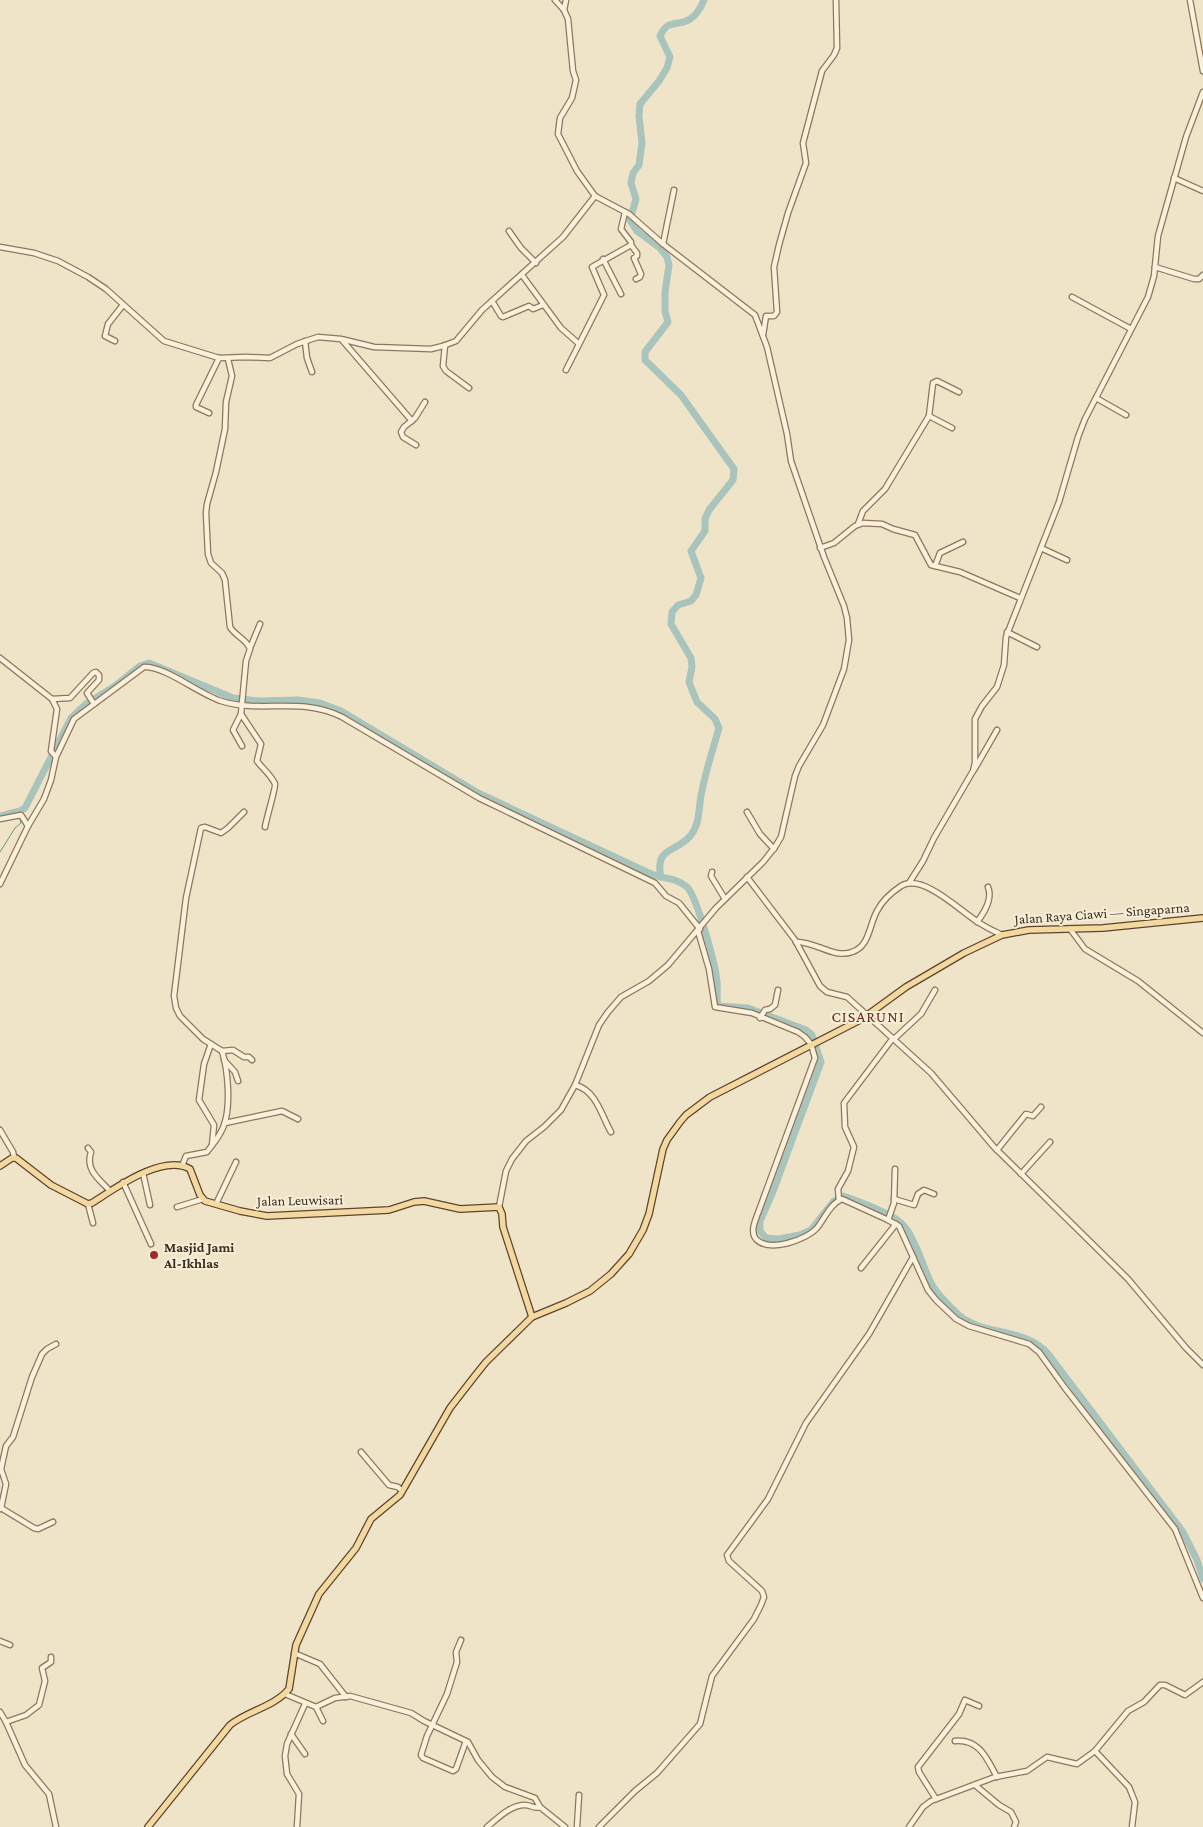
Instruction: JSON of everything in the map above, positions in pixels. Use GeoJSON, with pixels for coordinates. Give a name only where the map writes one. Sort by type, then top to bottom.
{"type":"FeatureCollection","features":[{"type":"Feature","properties":{"kind":"main road","name":"Jalan Raya Ciawi — Singaparna"},"geometry":{"type":"LineString","coordinates":[[285,1694],[290,1685],[294,1653],[310,1610],[319,1594],[356,1548],[372,1519],[395,1501],[450,1408],[474,1377],[486,1362],[532,1317],[566,1304],[590,1291],[611,1274],[625,1259],[648,1219],[667,1140],[686,1115],[710,1097],[868,1015],[906,987],[964,953],[1002,935],[1029,930],[1150,924],[1203,918]]}},
{"type":"Feature","properties":{"kind":"main road"},"geometry":{"type":"LineString","coordinates":[[0,1166],[14,1157],[19,1159],[51,1185],[88,1204],[110,1192],[123,1182],[143,1173],[172,1166],[182,1166],[192,1172],[203,1199]]}},
{"type":"Feature","properties":{"kind":"main road","name":"Jalan Leuwisari"},"geometry":{"type":"LineString","coordinates":[[203,1199],[246,1212],[267,1216],[389,1210],[414,1202],[424,1201],[460,1209],[499,1207]]}},
{"type":"Feature","properties":{"kind":"main road"},"geometry":{"type":"LineString","coordinates":[[499,1207],[502,1214],[503,1227],[532,1317]]}},
{"type":"Feature","properties":{"kind":"main road"},"geometry":{"type":"LineString","coordinates":[[148,1827],[230,1725],[285,1694]]}},
{"type":"Feature","properties":{"kind":"street"},"geometry":{"type":"LineString","coordinates":[[499,1207],[506,1172],[512,1159],[526,1141],[552,1120],[561,1110],[575,1085],[599,1025],[612,1008],[621,998],[649,981],[668,965],[725,899],[774,849],[781,837],[797,771],[823,725],[844,669],[849,640],[847,618],[820,548],[791,461],[787,434],[767,347],[757,320],[751,312],[663,244],[635,218],[595,196],[577,171],[558,134],[560,118],[572,98],[576,80],[573,71],[568,19],[564,10],[555,0]]}},
{"type":"Feature","properties":{"kind":"street"},"geometry":{"type":"LineString","coordinates":[[564,10],[566,0]]}},
{"type":"Feature","properties":{"kind":"street"},"geometry":{"type":"LineString","coordinates":[[762,335],[766,316],[774,316],[777,312],[774,277],[776,259],[788,213],[806,163],[803,143],[822,71],[837,48],[836,0]]}},
{"type":"Feature","properties":{"kind":"street"},"geometry":{"type":"LineString","coordinates":[[1190,0],[1203,71]]}},
{"type":"Feature","properties":{"kind":"street"},"geometry":{"type":"LineString","coordinates":[[973,771],[975,763],[975,719],[982,706],[997,687],[1004,665],[1007,632],[1059,502],[1078,437],[1148,297],[1155,266],[1158,236],[1186,137],[1203,93]]}},
{"type":"Feature","properties":{"kind":"street"},"geometry":{"type":"LineString","coordinates":[[1174,178],[1203,190]]}},
{"type":"Feature","properties":{"kind":"street"},"geometry":{"type":"LineString","coordinates":[[663,244],[674,190]]}},
{"type":"Feature","properties":{"kind":"street"},"geometry":{"type":"LineString","coordinates":[[0,247],[34,253],[58,261],[98,283],[164,341],[219,358],[270,358],[305,341],[318,337],[341,339],[374,347],[431,349],[456,340],[492,301],[563,237],[595,196]]}},
{"type":"Feature","properties":{"kind":"street"},"geometry":{"type":"LineString","coordinates":[[627,213],[622,229],[637,253],[637,256],[634,258],[641,274],[636,279]]}},
{"type":"Feature","properties":{"kind":"street"},"geometry":{"type":"LineString","coordinates":[[509,231],[520,247],[536,262]]}},
{"type":"Feature","properties":{"kind":"street"},"geometry":{"type":"LineString","coordinates":[[566,370],[578,343],[603,297],[604,292],[592,268],[594,264],[631,245]]}},
{"type":"Feature","properties":{"kind":"street"},"geometry":{"type":"LineString","coordinates":[[603,259],[620,294]]}},
{"type":"Feature","properties":{"kind":"street"},"geometry":{"type":"LineString","coordinates":[[1155,266],[1194,280],[1199,279],[1203,275]]}},
{"type":"Feature","properties":{"kind":"street"},"geometry":{"type":"LineString","coordinates":[[522,275],[561,328],[578,343]]}},
{"type":"Feature","properties":{"kind":"street"},"geometry":{"type":"LineString","coordinates":[[1072,297],[1131,329]]}},
{"type":"Feature","properties":{"kind":"street"},"geometry":{"type":"LineString","coordinates":[[492,301],[502,317],[528,306],[533,309],[543,304]]}},
{"type":"Feature","properties":{"kind":"street"},"geometry":{"type":"LineString","coordinates":[[114,341],[105,336],[105,328],[123,305]]}},
{"type":"Feature","properties":{"kind":"street"},"geometry":{"type":"LineString","coordinates":[[341,339],[412,421]]}},
{"type":"Feature","properties":{"kind":"street"},"geometry":{"type":"LineString","coordinates":[[305,341],[307,358],[312,372]]}},
{"type":"Feature","properties":{"kind":"street"},"geometry":{"type":"LineString","coordinates":[[446,345],[443,366],[446,371],[469,388]]}},
{"type":"Feature","properties":{"kind":"street"},"geometry":{"type":"LineString","coordinates":[[209,414],[197,408],[196,405],[219,358]]}},
{"type":"Feature","properties":{"kind":"street"},"geometry":{"type":"LineString","coordinates":[[228,359],[232,376],[226,402],[225,429],[216,472],[206,504],[206,529],[209,558],[225,580],[230,628],[247,643],[250,649]]}},
{"type":"Feature","properties":{"kind":"street"},"geometry":{"type":"LineString","coordinates":[[820,548],[834,543],[858,524],[863,512],[887,486],[929,416],[933,383],[937,381],[959,392]]}},
{"type":"Feature","properties":{"kind":"street"},"geometry":{"type":"LineString","coordinates":[[1096,398],[1126,416]]}},
{"type":"Feature","properties":{"kind":"street"},"geometry":{"type":"LineString","coordinates":[[416,445],[401,435],[404,428],[412,421],[425,402]]}},
{"type":"Feature","properties":{"kind":"street"},"geometry":{"type":"LineString","coordinates":[[929,416],[952,428]]}},
{"type":"Feature","properties":{"kind":"street"},"geometry":{"type":"LineString","coordinates":[[858,524],[879,523],[915,535],[930,564],[960,572],[993,588],[1020,598]]}},
{"type":"Feature","properties":{"kind":"street"},"geometry":{"type":"LineString","coordinates":[[935,566],[940,553],[963,542]]}},
{"type":"Feature","properties":{"kind":"street"},"geometry":{"type":"LineString","coordinates":[[1041,548],[1067,560]]}},
{"type":"Feature","properties":{"kind":"street"},"geometry":{"type":"LineString","coordinates":[[242,746],[233,730],[241,714],[241,698],[246,661],[260,624]]}},
{"type":"Feature","properties":{"kind":"street"},"geometry":{"type":"LineString","coordinates":[[1007,632],[1037,647]]}},
{"type":"Feature","properties":{"kind":"street"},"geometry":{"type":"LineString","coordinates":[[0,659],[52,699],[57,709],[51,780],[44,799],[28,826],[0,884]]}},
{"type":"Feature","properties":{"kind":"street"},"geometry":{"type":"LineString","coordinates":[[54,755],[74,719],[92,702],[140,669],[148,667],[158,670],[217,700],[241,706],[308,706],[323,708],[342,717],[479,798],[655,882],[666,896],[679,903],[701,927],[715,1007],[762,1014],[798,1032],[814,1043],[815,1063],[755,1221],[753,1234],[758,1241],[767,1245],[777,1245],[809,1234],[839,1200],[846,1200],[889,1216],[904,1236],[928,1290],[956,1319],[969,1326],[1029,1344],[1039,1352],[1175,1529],[1203,1598]]}},
{"type":"Feature","properties":{"kind":"street"},"geometry":{"type":"LineString","coordinates":[[52,699],[70,698],[96,672],[100,677],[88,692],[92,702]]}},
{"type":"Feature","properties":{"kind":"street"},"geometry":{"type":"LineString","coordinates":[[241,714],[261,744],[257,758],[258,762],[274,783],[275,788],[265,827]]}},
{"type":"Feature","properties":{"kind":"street"},"geometry":{"type":"LineString","coordinates":[[796,942],[805,942],[845,954],[853,952],[866,940],[877,910],[888,897],[908,883],[923,861],[934,838],[998,730]]}},
{"type":"Feature","properties":{"kind":"street"},"geometry":{"type":"LineString","coordinates":[[244,812],[228,828],[221,832],[204,827],[201,828],[183,915],[174,996],[176,1008],[180,1016],[203,1039],[222,1051],[233,1050],[244,1058],[249,1057],[252,1060]]}},
{"type":"Feature","properties":{"kind":"street"},"geometry":{"type":"LineString","coordinates":[[747,812],[760,834],[774,849]]}},
{"type":"Feature","properties":{"kind":"street"},"geometry":{"type":"LineString","coordinates":[[0,819],[21,815],[28,826]]}},
{"type":"Feature","properties":{"kind":"street"},"geometry":{"type":"LineString","coordinates":[[712,872],[711,876],[725,899]]}},
{"type":"Feature","properties":{"kind":"street"},"geometry":{"type":"LineString","coordinates":[[748,877],[796,942],[820,986],[827,992],[847,997],[931,1074],[997,1150],[1128,1279],[1186,1348],[1203,1365]]}},
{"type":"Feature","properties":{"kind":"street"},"geometry":{"type":"LineString","coordinates":[[908,883],[924,886],[944,897],[977,922],[1002,935]]}},
{"type":"Feature","properties":{"kind":"street"},"geometry":{"type":"LineString","coordinates":[[977,922],[987,906],[990,891],[988,887]]}},
{"type":"Feature","properties":{"kind":"street"},"geometry":{"type":"LineString","coordinates":[[1070,929],[1085,949],[1095,957],[1138,981],[1203,1034]]}},
{"type":"Feature","properties":{"kind":"street"},"geometry":{"type":"LineString","coordinates":[[762,1014],[775,1005],[778,990]]}},
{"type":"Feature","properties":{"kind":"street"},"geometry":{"type":"LineString","coordinates":[[839,1200],[837,1192],[848,1170],[854,1150],[846,1127],[844,1103],[894,1039],[921,1014],[935,990]]}},
{"type":"Feature","properties":{"kind":"street"},"geometry":{"type":"LineString","coordinates":[[210,1044],[206,1057],[200,1100],[214,1125],[215,1130],[211,1138],[212,1145]]}},
{"type":"Feature","properties":{"kind":"street"},"geometry":{"type":"LineString","coordinates":[[182,1166],[186,1156],[205,1152],[212,1145],[221,1133],[225,1123],[227,1074],[222,1051]]}},
{"type":"Feature","properties":{"kind":"street"},"geometry":{"type":"LineString","coordinates":[[224,1060],[235,1072],[238,1081]]}},
{"type":"Feature","properties":{"kind":"street"},"geometry":{"type":"LineString","coordinates":[[575,1085],[585,1090],[594,1099],[611,1132]]}},
{"type":"Feature","properties":{"kind":"street"},"geometry":{"type":"LineString","coordinates":[[997,1150],[1026,1114],[1033,1116],[1041,1107]]}},
{"type":"Feature","properties":{"kind":"street"},"geometry":{"type":"LineString","coordinates":[[225,1123],[282,1111],[298,1119]]}},
{"type":"Feature","properties":{"kind":"street"},"geometry":{"type":"LineString","coordinates":[[0,1130],[14,1157]]}},
{"type":"Feature","properties":{"kind":"street"},"geometry":{"type":"LineString","coordinates":[[1022,1174],[1050,1142]]}},
{"type":"Feature","properties":{"kind":"street"},"geometry":{"type":"LineString","coordinates":[[88,1148],[91,1152],[89,1161],[91,1170],[110,1192]]}},
{"type":"Feature","properties":{"kind":"street"},"geometry":{"type":"LineString","coordinates":[[216,1204],[236,1162]]}},
{"type":"Feature","properties":{"kind":"street"},"geometry":{"type":"LineString","coordinates":[[889,1216],[894,1199],[895,1170]]}},
{"type":"Feature","properties":{"kind":"street"},"geometry":{"type":"LineString","coordinates":[[143,1173],[150,1205]]}},
{"type":"Feature","properties":{"kind":"street"},"geometry":{"type":"LineString","coordinates":[[123,1182],[151,1244]]}},
{"type":"Feature","properties":{"kind":"street"},"geometry":{"type":"LineString","coordinates":[[894,1199],[914,1205],[918,1194],[924,1190],[934,1194]]}},
{"type":"Feature","properties":{"kind":"street"},"geometry":{"type":"LineString","coordinates":[[177,1207],[203,1199]]}},
{"type":"Feature","properties":{"kind":"street"},"geometry":{"type":"LineString","coordinates":[[88,1204],[93,1223]]}},
{"type":"Feature","properties":{"kind":"street"},"geometry":{"type":"LineString","coordinates":[[861,1268],[896,1224]]}},
{"type":"Feature","properties":{"kind":"street"},"geometry":{"type":"LineString","coordinates":[[599,1827],[635,1791],[657,1773],[700,1724],[712,1676],[754,1619],[764,1597],[762,1591],[729,1561],[727,1555],[768,1499],[806,1423],[869,1334],[913,1257]]}},
{"type":"Feature","properties":{"kind":"street"},"geometry":{"type":"LineString","coordinates":[[53,1522],[38,1529],[34,1528],[0,1508],[6,1484],[1,1468],[6,1446],[14,1437],[32,1377],[42,1354],[56,1344]]}},
{"type":"Feature","properties":{"kind":"street"},"geometry":{"type":"LineString","coordinates":[[361,1452],[389,1485],[398,1487],[402,1491]]}},
{"type":"Feature","properties":{"kind":"street"},"geometry":{"type":"LineString","coordinates":[[461,1640],[456,1652],[457,1662],[452,1679],[421,1753],[423,1758],[454,1770],[466,1741]]}},
{"type":"Feature","properties":{"kind":"street"},"geometry":{"type":"LineString","coordinates":[[0,1641],[10,1645]]}},
{"type":"Feature","properties":{"kind":"street"},"geometry":{"type":"LineString","coordinates":[[294,1653],[315,1660],[320,1664],[346,1697]]}},
{"type":"Feature","properties":{"kind":"street"},"geometry":{"type":"LineString","coordinates":[[6,1722],[26,1715],[39,1705],[45,1681],[42,1668],[51,1662],[51,1657]]}},
{"type":"Feature","properties":{"kind":"street"},"geometry":{"type":"LineString","coordinates":[[909,1827],[923,1807],[931,1801],[997,1777],[1027,1771],[1047,1756],[1077,1764],[1095,1751],[1128,1711],[1144,1702],[1160,1685],[1165,1685],[1185,1695],[1203,1682]]}},
{"type":"Feature","properties":{"kind":"street"},"geometry":{"type":"LineString","coordinates":[[285,1694],[316,1707],[335,1698],[350,1696],[411,1713],[466,1741],[492,1777],[505,1787],[535,1798],[540,1807],[565,1827]]}},
{"type":"Feature","properties":{"kind":"street"},"geometry":{"type":"LineString","coordinates":[[936,1799],[919,1772],[918,1766],[959,1714],[965,1700],[979,1706]]}},
{"type":"Feature","properties":{"kind":"street"},"geometry":{"type":"LineString","coordinates":[[297,1827],[299,1794],[285,1768],[287,1744],[305,1704]]}},
{"type":"Feature","properties":{"kind":"street"},"geometry":{"type":"LineString","coordinates":[[316,1707],[323,1721]]}},
{"type":"Feature","properties":{"kind":"street"},"geometry":{"type":"LineString","coordinates":[[0,1712],[24,1765],[49,1794],[56,1827]]}},
{"type":"Feature","properties":{"kind":"street"},"geometry":{"type":"LineString","coordinates":[[291,1734],[305,1754]]}},
{"type":"Feature","properties":{"kind":"street"},"geometry":{"type":"LineString","coordinates":[[955,1741],[981,1749],[997,1777]]}},
{"type":"Feature","properties":{"kind":"street"},"geometry":{"type":"LineString","coordinates":[[1095,1751],[1129,1788],[1134,1802],[1132,1827]]}},
{"type":"Feature","properties":{"kind":"street"},"geometry":{"type":"LineString","coordinates":[[975,1786],[1011,1812],[1016,1822],[1014,1827]]}},
{"type":"Feature","properties":{"kind":"street"},"geometry":{"type":"LineString","coordinates":[[577,1827],[579,1795]]}},
{"type":"Feature","properties":{"kind":"street"},"geometry":{"type":"LineString","coordinates":[[487,1827],[511,1809],[525,1805],[533,1808],[540,1807]]}},
{"type":"Feature","properties":{"kind":"waterway"},"geometry":{"type":"LineString","coordinates":[[661,877],[660,867],[664,855],[685,841],[691,835],[696,825],[704,783],[719,728],[715,719],[697,702],[689,682],[692,667],[691,658],[671,624],[672,612],[678,605],[691,601],[696,595],[701,578],[691,551],[705,531],[705,519],[709,510],[733,480],[734,469],[681,395],[645,360],[645,352],[668,322],[665,311],[665,292],[669,265],[667,257],[660,248],[637,231],[630,220],[636,199],[631,183],[633,173],[639,165],[642,143],[639,116],[640,104],[659,81],[667,68],[670,57],[660,36],[666,27],[686,21],[692,17],[704,0]]}},
{"type":"Feature","properties":{"kind":"waterway"},"geometry":{"type":"LineString","coordinates":[[0,816],[25,808],[71,718],[86,704],[115,686],[140,666],[149,663],[233,698],[259,701],[298,700],[320,703],[341,711],[478,793],[647,872],[683,884],[691,893],[696,904],[710,948],[716,974],[718,1006],[748,1008],[806,1030],[812,1035],[821,1062],[772,1194],[760,1221],[760,1231],[766,1238],[779,1239],[800,1235],[811,1230],[834,1201],[843,1196],[896,1219],[910,1234],[927,1275],[936,1291],[960,1316],[981,1327],[1029,1340],[1040,1346],[1049,1355],[1183,1532],[1197,1560],[1203,1579]]}},
{"type":"Feature","properties":{"kind":"waterway"},"geometry":{"type":"LineString","coordinates":[[0,852],[15,828],[21,823],[20,819]]}},
{"type":"Feature","properties":{"kind":"place","name":"Masjid Jami Al-Ikhlas"},"geometry":{"type":"Point","coordinates":[154,1255]}},
{"type":"Feature","properties":{"kind":"district","name":"CISARUNI"},"geometry":{"type":"Point","coordinates":[868,1016]}}]}
